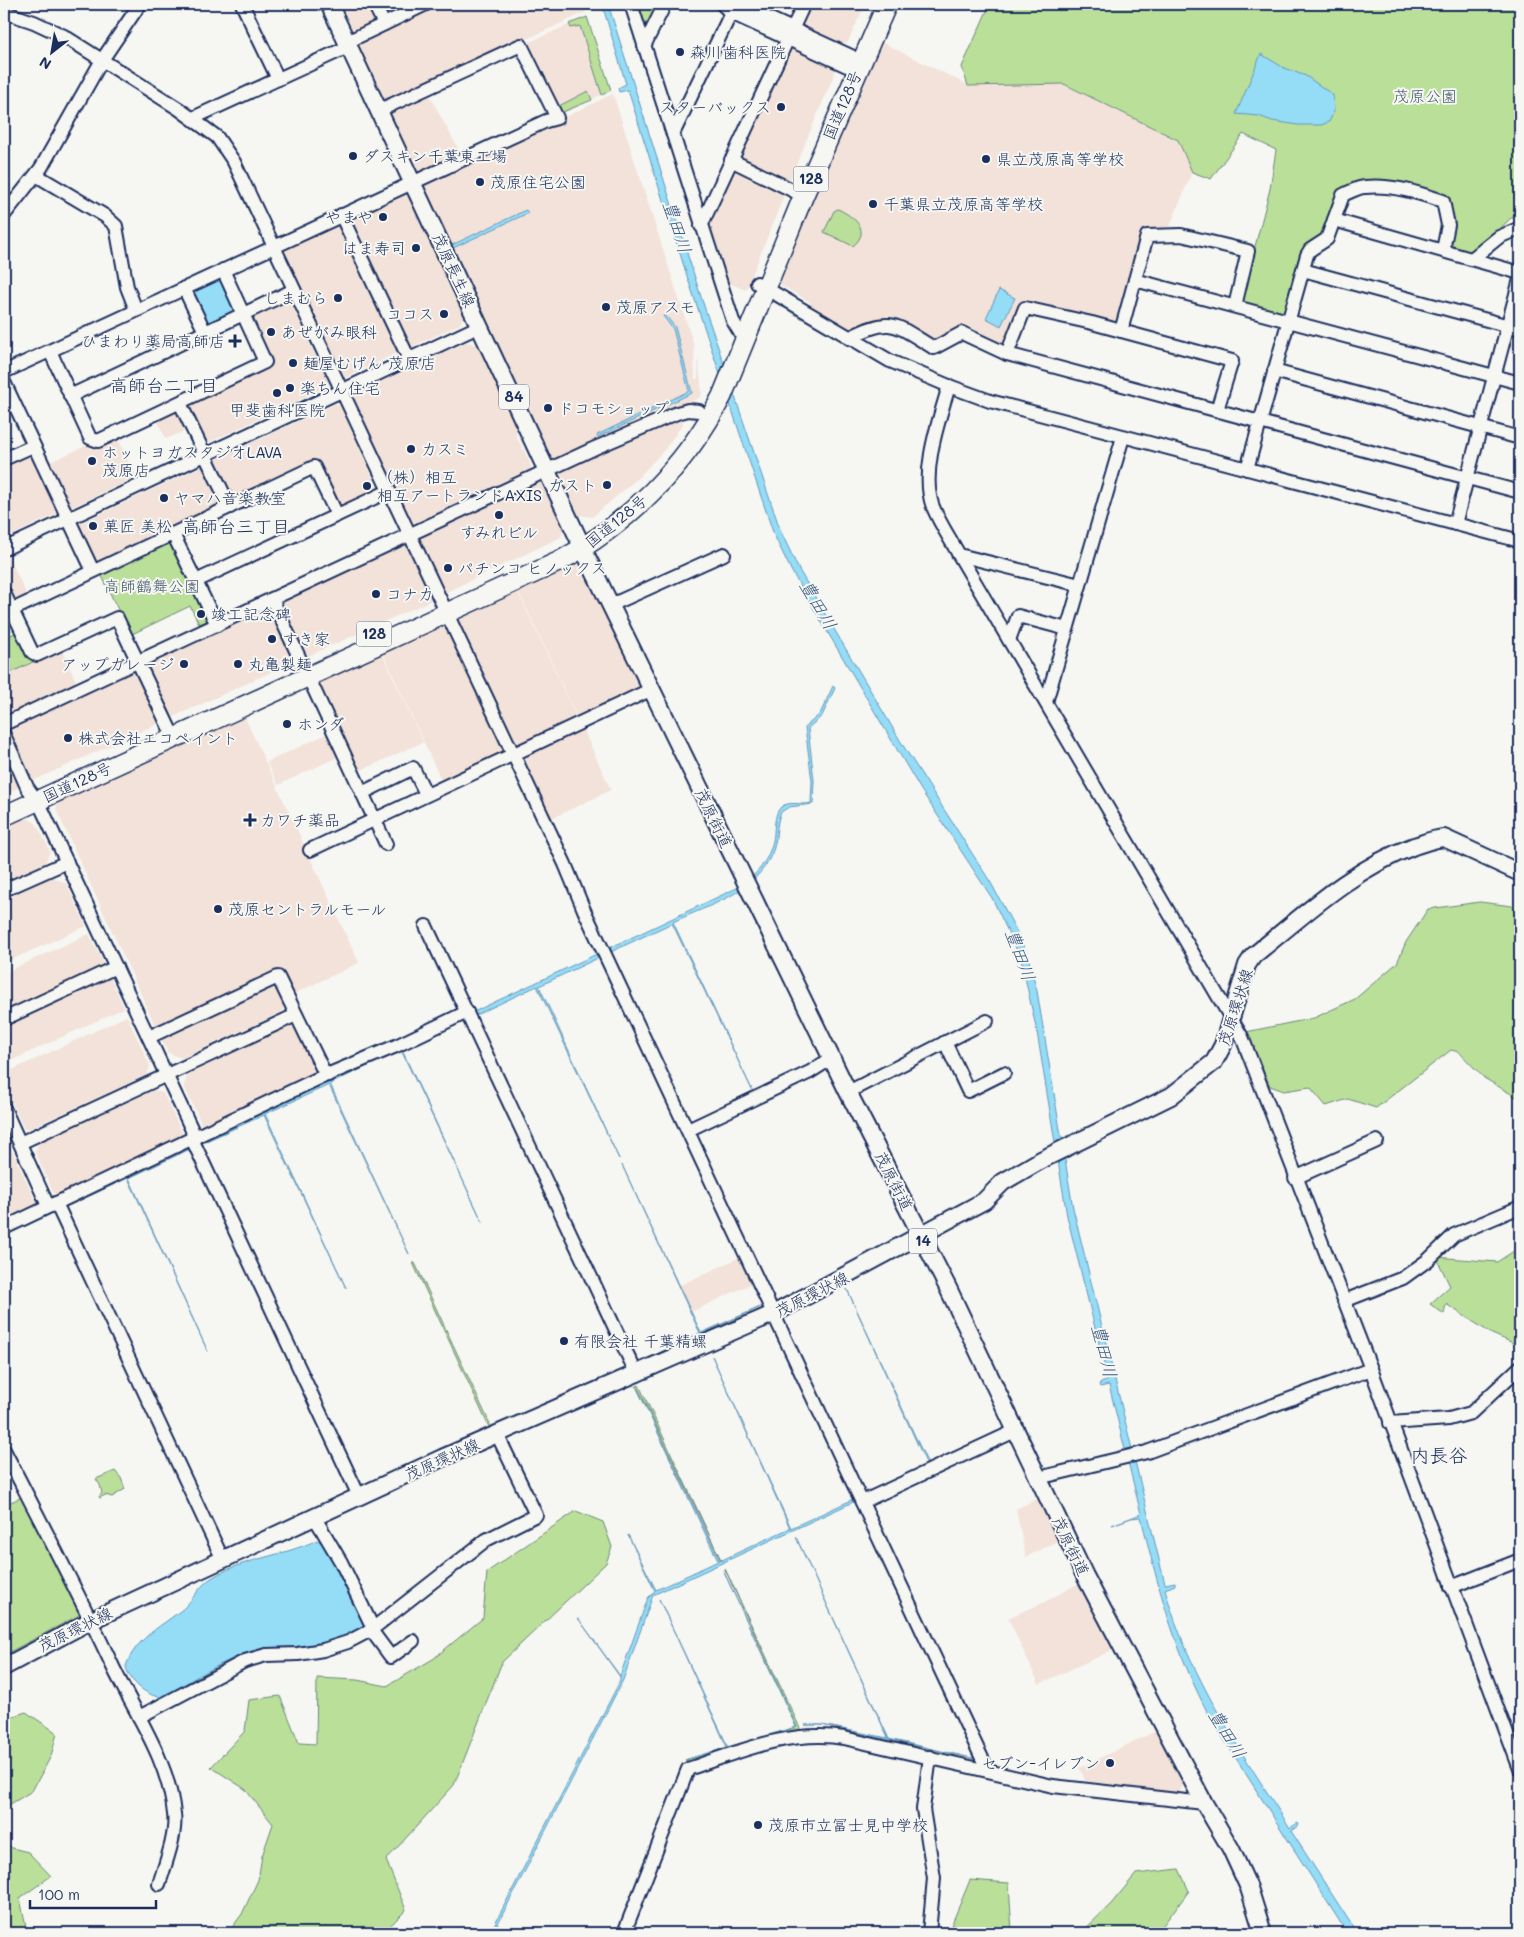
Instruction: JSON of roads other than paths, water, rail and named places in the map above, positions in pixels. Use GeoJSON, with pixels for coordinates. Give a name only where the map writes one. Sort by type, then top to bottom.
{"type":"FeatureCollection","features":[{"type":"Feature","properties":{"kind":"highway","name":"国道128号"},"geometry":{"type":"LineString","coordinates":[[4,805],[34,796],[444,608],[558,562],[580,542],[626,515],[661,483],[687,452],[739,343],[875,4]]}},
{"type":"Feature","properties":{"kind":"highway","name":"国道128号"},"geometry":{"type":"LineString","coordinates":[[762,285],[794,191],[852,63],[887,4]]}},
{"type":"Feature","properties":{"kind":"highway","name":"国道128号"},"geometry":{"type":"LineString","coordinates":[[706,412],[709,394],[739,343]]}},
{"type":"Feature","properties":{"kind":"highway","name":"国道128号"},"geometry":{"type":"LineString","coordinates":[[4,816],[34,796]]}},
{"type":"Feature","properties":{"kind":"main road","name":"茂原長生線"},"geometry":{"type":"LineString","coordinates":[[329,4],[414,182],[580,542]]}},
{"type":"Feature","properties":{"kind":"main road","name":"茂原街道"},"geometry":{"type":"LineString","coordinates":[[580,542],[848,1092],[948,1288],[1085,1576],[1204,1803],[1231,1849],[1249,1888],[1263,1933]]}},
{"type":"Feature","properties":{"kind":"main road","name":"茂原環状線"},"geometry":{"type":"LineString","coordinates":[[4,1667],[92,1620],[360,1496],[775,1313],[984,1201],[1003,1182],[1043,1159],[1171,1096],[1214,1062],[1224,1045],[1247,965],[1253,956],[1356,874],[1396,853],[1444,838],[1520,873]]}},
{"type":"Feature","properties":{"kind":"street"},"geometry":{"type":"LineString","coordinates":[[4,215],[36,175],[102,60],[140,4]]}},
{"type":"Feature","properties":{"kind":"street"},"geometry":{"type":"LineString","coordinates":[[242,4],[278,78]]}},
{"type":"Feature","properties":{"kind":"street"},"geometry":{"type":"LineString","coordinates":[[374,4],[384,24]]}},
{"type":"Feature","properties":{"kind":"street"},"geometry":{"type":"LineString","coordinates":[[193,118],[349,44],[384,24],[426,4]]}},
{"type":"Feature","properties":{"kind":"street"},"geometry":{"type":"LineString","coordinates":[[630,4],[739,343]]}},
{"type":"Feature","properties":{"kind":"street"},"geometry":{"type":"LineString","coordinates":[[644,46],[664,4]]}},
{"type":"Feature","properties":{"kind":"street"},"geometry":{"type":"LineString","coordinates":[[701,226],[804,4]]}},
{"type":"Feature","properties":{"kind":"street"},"geometry":{"type":"LineString","coordinates":[[673,134],[734,5],[852,63]]}},
{"type":"Feature","properties":{"kind":"street"},"geometry":{"type":"LineString","coordinates":[[4,12],[34,22],[64,36],[193,118],[216,137],[228,151],[775,1313],[988,1771]]}},
{"type":"Feature","properties":{"kind":"street"},"geometry":{"type":"LineString","coordinates":[[4,372],[273,246],[546,121],[557,118],[521,44],[380,110]]}},
{"type":"Feature","properties":{"kind":"street"},"geometry":{"type":"LineString","coordinates":[[732,160],[794,191]]}},
{"type":"Feature","properties":{"kind":"street"},"geometry":{"type":"LineString","coordinates":[[36,175],[105,216],[116,226],[127,287],[136,310]]}},
{"type":"Feature","properties":{"kind":"street"},"geometry":{"type":"LineString","coordinates":[[1247,469],[1310,250],[1327,239],[1343,195],[1364,186],[1417,192],[1443,201],[1448,225],[1443,250]]}},
{"type":"Feature","properties":{"kind":"street"},"geometry":{"type":"LineString","coordinates":[[342,215],[409,359]]}},
{"type":"Feature","properties":{"kind":"street"},"geometry":{"type":"LineString","coordinates":[[1334,220],[1520,272]]}},
{"type":"Feature","properties":{"kind":"street"},"geometry":{"type":"LineString","coordinates":[[1473,258],[1499,237],[1520,228]]}},
{"type":"Feature","properties":{"kind":"street"},"geometry":{"type":"LineString","coordinates":[[1121,331],[1147,236],[1180,235],[1248,251],[1234,306]]}},
{"type":"Feature","properties":{"kind":"street"},"geometry":{"type":"LineString","coordinates":[[50,351],[90,438],[96,441],[180,403],[265,362],[223,270]]}},
{"type":"Feature","properties":{"kind":"street"},"geometry":{"type":"LineString","coordinates":[[1303,270],[1514,327]]}},
{"type":"Feature","properties":{"kind":"street"},"geometry":{"type":"LineString","coordinates":[[1455,524],[1494,376],[1514,327],[1520,279]]}},
{"type":"Feature","properties":{"kind":"street"},"geometry":{"type":"LineString","coordinates":[[1135,280],[1520,383]]}},
{"type":"Feature","properties":{"kind":"street"},"geometry":{"type":"LineString","coordinates":[[762,285],[890,361],[990,401],[1520,540]]}},
{"type":"Feature","properties":{"kind":"street"},"geometry":{"type":"LineString","coordinates":[[184,288],[205,332]]}},
{"type":"Feature","properties":{"kind":"street"},"geometry":{"type":"LineString","coordinates":[[70,396],[294,290]]}},
{"type":"Feature","properties":{"kind":"street"},"geometry":{"type":"LineString","coordinates":[[1007,354],[1025,308],[1121,331],[1232,361],[1217,410]]}},
{"type":"Feature","properties":{"kind":"street"},"geometry":{"type":"LineString","coordinates":[[849,338],[870,327],[886,323],[898,327],[934,348],[962,333],[1007,354],[1520,492]]}},
{"type":"Feature","properties":{"kind":"street"},"geometry":{"type":"LineString","coordinates":[[4,549],[480,326]]}},
{"type":"Feature","properties":{"kind":"street"},"geometry":{"type":"LineString","coordinates":[[1274,371],[1520,438]]}},
{"type":"Feature","properties":{"kind":"street"},"geometry":{"type":"LineString","coordinates":[[4,382],[93,571]]}},
{"type":"Feature","properties":{"kind":"street"},"geometry":{"type":"LineString","coordinates":[[949,386],[933,452],[929,489],[933,507],[959,555],[1242,1037],[1371,1369],[1520,1769]]}},
{"type":"Feature","properties":{"kind":"street"},"geometry":{"type":"LineString","coordinates":[[180,403],[230,507]]}},
{"type":"Feature","properties":{"kind":"street"},"geometry":{"type":"LineString","coordinates":[[4,724],[548,470],[676,413],[688,410],[706,412]]}},
{"type":"Feature","properties":{"kind":"street"},"geometry":{"type":"LineString","coordinates":[[1046,702],[1123,437]]}},
{"type":"Feature","properties":{"kind":"street"},"geometry":{"type":"LineString","coordinates":[[4,459],[33,446]]}},
{"type":"Feature","properties":{"kind":"street"},"geometry":{"type":"LineString","coordinates":[[12,610],[314,468],[337,515]]}},
{"type":"Feature","properties":{"kind":"street"},"geometry":{"type":"LineString","coordinates":[[196,581],[389,491]]}},
{"type":"Feature","properties":{"kind":"street"},"geometry":{"type":"LineString","coordinates":[[174,534],[217,625]]}},
{"type":"Feature","properties":{"kind":"street"},"geometry":{"type":"LineString","coordinates":[[610,605],[724,554]]}},
{"type":"Feature","properties":{"kind":"street"},"geometry":{"type":"LineString","coordinates":[[959,555],[1080,585]]}},
{"type":"Feature","properties":{"kind":"street"},"geometry":{"type":"LineString","coordinates":[[4,593],[32,652],[37,655],[117,618],[171,733]]}},
{"type":"Feature","properties":{"kind":"street"},"geometry":{"type":"LineString","coordinates":[[272,599],[386,844]]}},
{"type":"Feature","properties":{"kind":"street"},"geometry":{"type":"LineString","coordinates":[[1009,640],[1018,616],[1067,629]]}},
{"type":"Feature","properties":{"kind":"street"},"geometry":{"type":"LineString","coordinates":[[310,850],[374,818],[652,689]]}},
{"type":"Feature","properties":{"kind":"street"},"geometry":{"type":"LineString","coordinates":[[4,735],[116,966],[192,1130],[193,1142],[360,1496]]}},
{"type":"Feature","properties":{"kind":"street"},"geometry":{"type":"LineString","coordinates":[[362,793],[413,768],[426,794]]}},
{"type":"Feature","properties":{"kind":"street"},"geometry":{"type":"LineString","coordinates":[[4,890],[67,862]]}},
{"type":"Feature","properties":{"kind":"street"},"geometry":{"type":"LineString","coordinates":[[426,926],[637,1375]]}},
{"type":"Feature","properties":{"kind":"street"},"geometry":{"type":"LineString","coordinates":[[4,1019],[116,966]]}},
{"type":"Feature","properties":{"kind":"street"},"geometry":{"type":"LineString","coordinates":[[149,1037],[278,977],[323,1070],[328,1074]]}},
{"type":"Feature","properties":{"kind":"street"},"geometry":{"type":"LineString","coordinates":[[4,1228],[328,1074],[396,1046],[467,1012]]}},
{"type":"Feature","properties":{"kind":"street"},"geometry":{"type":"LineString","coordinates":[[20,1142],[166,1076],[296,1014]]}},
{"type":"Feature","properties":{"kind":"street"},"geometry":{"type":"LineString","coordinates":[[848,1092],[987,1021]]}},
{"type":"Feature","properties":{"kind":"street"},"geometry":{"type":"LineString","coordinates":[[946,1042],[968,1091],[1004,1073]]}},
{"type":"Feature","properties":{"kind":"street"},"geometry":{"type":"LineString","coordinates":[[688,1130],[817,1068],[832,1058]]}},
{"type":"Feature","properties":{"kind":"street"},"geometry":{"type":"LineString","coordinates":[[4,1108],[223,1560]]}},
{"type":"Feature","properties":{"kind":"street"},"geometry":{"type":"LineString","coordinates":[[1296,1178],[1377,1141]]}},
{"type":"Feature","properties":{"kind":"street"},"geometry":{"type":"LineString","coordinates":[[1344,1301],[1402,1278],[1428,1260],[1454,1235],[1520,1207]]}},
{"type":"Feature","properties":{"kind":"street"},"geometry":{"type":"LineString","coordinates":[[1390,1423],[1449,1419],[1471,1413],[1520,1367]]}},
{"type":"Feature","properties":{"kind":"street"},"geometry":{"type":"LineString","coordinates":[[1038,1478],[1147,1452],[1371,1369]]}},
{"type":"Feature","properties":{"kind":"street"},"geometry":{"type":"LineString","coordinates":[[862,1502],[1015,1431]]}},
{"type":"Feature","properties":{"kind":"street"},"geometry":{"type":"LineString","coordinates":[[139,1717],[245,1660],[266,1655],[298,1654],[323,1650],[348,1642],[372,1629],[486,1540],[536,1515],[497,1434]]}},
{"type":"Feature","properties":{"kind":"street"},"geometry":{"type":"LineString","coordinates":[[4,1450],[92,1620],[156,1750],[170,1787],[175,1816],[168,1856],[159,1884]]}},
{"type":"Feature","properties":{"kind":"street"},"geometry":{"type":"LineString","coordinates":[[315,1518],[341,1562],[372,1629],[391,1657],[413,1641]]}},
{"type":"Feature","properties":{"kind":"street"},"geometry":{"type":"LineString","coordinates":[[1451,1587],[1520,1560]]}},
{"type":"Feature","properties":{"kind":"street"},"geometry":{"type":"LineString","coordinates":[[624,1933],[688,1768],[744,1750],[806,1735],[824,1734],[844,1738],[1079,1790],[1204,1803]]}},
{"type":"Feature","properties":{"kind":"street"},"geometry":{"type":"LineString","coordinates":[[929,1933],[934,1878],[923,1809],[930,1757]]}},
{"type":"Feature","properties":{"kind":"water","name":"豊田川"},"geometry":{"type":"Polygon","coordinates":[[[602,4],[608,4],[702,300],[781,532],[799,570],[904,747],[991,883],[1028,957],[1037,991],[1073,1208],[1165,1584],[1175,1582],[1175,1585],[1165,1589],[1175,1621],[1202,1683],[1218,1713],[1290,1828],[1298,1823],[1299,1825],[1291,1831],[1357,1933],[1347,1933],[1211,1719],[1198,1694],[1169,1621],[1141,1517],[1131,1518],[1112,1525],[1141,1514],[1109,1385],[1100,1387],[1099,1384],[1108,1380],[1067,1216],[1037,1032],[1021,959],[992,898],[921,790],[792,572],[774,535],[689,282],[628,90],[619,92],[618,88],[626,84],[602,4]]]}},
{"type":"Feature","properties":{"kind":"water"},"geometry":{"type":"Polygon","coordinates":[[[1261,54],[1284,68],[1306,76],[1333,95],[1334,111],[1329,122],[1321,125],[1298,125],[1272,121],[1259,116],[1236,114],[1261,54]]]}},
{"type":"Feature","properties":{"kind":"water"},"geometry":{"type":"Polygon","coordinates":[[[526,210],[528,213],[453,248],[452,245],[526,210]]]}},
{"type":"Feature","properties":{"kind":"water"},"geometry":{"type":"Polygon","coordinates":[[[221,276],[238,309],[208,326],[191,289],[221,276]]]}},
{"type":"Feature","properties":{"kind":"water"},"geometry":{"type":"Polygon","coordinates":[[[999,290],[1015,298],[1001,326],[986,318],[999,290]]]}},
{"type":"Feature","properties":{"kind":"water"},"geometry":{"type":"Polygon","coordinates":[[[665,315],[675,327],[692,393],[598,437],[597,435],[689,391],[673,329],[663,316],[665,315]]]}},
{"type":"Feature","properties":{"kind":"water"},"geometry":{"type":"Polygon","coordinates":[[[833,686],[835,688],[822,716],[808,728],[814,780],[813,804],[789,807],[781,812],[772,853],[765,867],[755,878],[730,896],[673,922],[754,1094],[672,923],[539,986],[619,1159],[537,986],[402,1050],[483,1223],[401,1050],[330,1084],[409,1254],[329,1085],[265,1114],[346,1288],[264,1115],[191,1148],[271,1319],[190,1149],[129,1178],[208,1352],[128,1178],[4,1236],[4,1233],[739,887],[751,878],[765,862],[773,841],[778,810],[784,805],[792,803],[811,803],[812,781],[805,727],[820,714],[833,686]]]}},
{"type":"Feature","properties":{"kind":"water"},"geometry":{"type":"Polygon","coordinates":[[[622,1165],[701,1333],[767,1304],[636,1364],[700,1333],[622,1165]]]}},
{"type":"Feature","properties":{"kind":"water"},"geometry":{"type":"Polygon","coordinates":[[[847,1289],[928,1464],[1005,1428],[1006,1431],[653,1595],[623,1680],[493,1933],[490,1933],[620,1681],[620,1677],[578,1618],[620,1676],[648,1598],[655,1591],[628,1535],[656,1590],[718,1561],[636,1386],[720,1561],[790,1528],[712,1356],[791,1528],[927,1465],[847,1289]]]}},
{"type":"Feature","properties":{"kind":"water"},"geometry":{"type":"Polygon","coordinates":[[[796,1537],[889,1739],[976,1759],[822,1725],[888,1738],[796,1537]]]}},
{"type":"Feature","properties":{"kind":"water"},"geometry":{"type":"Polygon","coordinates":[[[317,1540],[327,1546],[365,1625],[341,1639],[312,1645],[254,1651],[245,1654],[208,1671],[165,1697],[152,1695],[135,1683],[126,1666],[135,1649],[148,1635],[184,1608],[210,1579],[235,1566],[304,1546],[317,1540]]]}},
{"type":"Feature","properties":{"kind":"water"},"geometry":{"type":"Polygon","coordinates":[[[723,1570],[797,1727],[685,1760],[727,1747],[659,1599],[728,1747],[796,1727],[723,1570]]]}},
{"type":"Feature","properties":{"kind":"place","name":"森川歯科医院"},"geometry":{"type":"Point","coordinates":[680,52]}},
{"type":"Feature","properties":{"kind":"place","name":"スターバックス"},"geometry":{"type":"Point","coordinates":[781,107]}},
{"type":"Feature","properties":{"kind":"place","name":"ダスキン千葉東工場"},"geometry":{"type":"Point","coordinates":[353,156]}},
{"type":"Feature","properties":{"kind":"place","name":"県立茂原高等学校"},"geometry":{"type":"Point","coordinates":[986,159]}},
{"type":"Feature","properties":{"kind":"place","name":"茂原住宅公園"},"geometry":{"type":"Point","coordinates":[480,182]}},
{"type":"Feature","properties":{"kind":"place","name":"千葉県立茂原高等学校"},"geometry":{"type":"Point","coordinates":[873,204]}},
{"type":"Feature","properties":{"kind":"place","name":"やまや"},"geometry":{"type":"Point","coordinates":[383,217]}},
{"type":"Feature","properties":{"kind":"place","name":"はま寿司"},"geometry":{"type":"Point","coordinates":[416,248]}},
{"type":"Feature","properties":{"kind":"place","name":"しまむら"},"geometry":{"type":"Point","coordinates":[338,298]}},
{"type":"Feature","properties":{"kind":"place","name":"茂原アスモ"},"geometry":{"type":"Point","coordinates":[606,307]}},
{"type":"Feature","properties":{"kind":"place","name":"ココス"},"geometry":{"type":"Point","coordinates":[444,314]}},
{"type":"Feature","properties":{"kind":"place","name":"あぜがみ眼科"},"geometry":{"type":"Point","coordinates":[271,332]}},
{"type":"Feature","properties":{"kind":"place","name":"ひまわり薬局高師店"},"geometry":{"type":"Point","coordinates":[235,341]}},
{"type":"Feature","properties":{"kind":"place","name":"麺屋むげん 茂原店"},"geometry":{"type":"Point","coordinates":[293,363]}},
{"type":"Feature","properties":{"kind":"place","name":"楽ちん住宅"},"geometry":{"type":"Point","coordinates":[290,388]}},
{"type":"Feature","properties":{"kind":"place","name":"甲斐歯科医院"},"geometry":{"type":"Point","coordinates":[277,393]}},
{"type":"Feature","properties":{"kind":"place","name":"ドコモショップ"},"geometry":{"type":"Point","coordinates":[548,408]}},
{"type":"Feature","properties":{"kind":"place","name":"カスミ"},"geometry":{"type":"Point","coordinates":[411,449]}},
{"type":"Feature","properties":{"kind":"place","name":"ホットヨガスタジオLAVA 茂原店"},"geometry":{"type":"Point","coordinates":[92,461]}},
{"type":"Feature","properties":{"kind":"place","name":"ガスト"},"geometry":{"type":"Point","coordinates":[607,485]}},
{"type":"Feature","properties":{"kind":"place","name":"（株）相互 相互アートランドAXIS"},"geometry":{"type":"Point","coordinates":[367,486]}},
{"type":"Feature","properties":{"kind":"place","name":"ヤマハ音楽教室"},"geometry":{"type":"Point","coordinates":[164,498]}},
{"type":"Feature","properties":{"kind":"place","name":"すみれビル"},"geometry":{"type":"Point","coordinates":[499,515]}},
{"type":"Feature","properties":{"kind":"place","name":"菓匠 美松"},"geometry":{"type":"Point","coordinates":[93,526]}},
{"type":"Feature","properties":{"kind":"place","name":"パチンコ ヒノックス"},"geometry":{"type":"Point","coordinates":[448,568]}},
{"type":"Feature","properties":{"kind":"place","name":"コナカ"},"geometry":{"type":"Point","coordinates":[376,594]}},
{"type":"Feature","properties":{"kind":"place","name":"竣工記念碑"},"geometry":{"type":"Point","coordinates":[201,614]}},
{"type":"Feature","properties":{"kind":"place","name":"すき家"},"geometry":{"type":"Point","coordinates":[272,639]}},
{"type":"Feature","properties":{"kind":"place","name":"アップガレージ"},"geometry":{"type":"Point","coordinates":[184,664]}},
{"type":"Feature","properties":{"kind":"place","name":"丸亀製麺"},"geometry":{"type":"Point","coordinates":[238,664]}},
{"type":"Feature","properties":{"kind":"place","name":"ホンダ"},"geometry":{"type":"Point","coordinates":[287,724]}},
{"type":"Feature","properties":{"kind":"place","name":"株式会社エコペイント"},"geometry":{"type":"Point","coordinates":[68,738]}},
{"type":"Feature","properties":{"kind":"place","name":"カワチ薬品"},"geometry":{"type":"Point","coordinates":[250,820]}},
{"type":"Feature","properties":{"kind":"place","name":"茂原セントラルモール"},"geometry":{"type":"Point","coordinates":[218,909]}},
{"type":"Feature","properties":{"kind":"place","name":"有限会社 千葉精螺"},"geometry":{"type":"Point","coordinates":[564,1341]}},
{"type":"Feature","properties":{"kind":"place","name":"セブン-イレブン"},"geometry":{"type":"Point","coordinates":[1110,1763]}},
{"type":"Feature","properties":{"kind":"place","name":"茂原市立冨士見中学校"},"geometry":{"type":"Point","coordinates":[758,1825]}},
{"type":"Feature","properties":{"kind":"district","name":"高師台二丁目"},"geometry":{"type":"Point","coordinates":[164,386]}},
{"type":"Feature","properties":{"kind":"district","name":"高師台三丁目"},"geometry":{"type":"Point","coordinates":[236,527]}},
{"type":"Feature","properties":{"kind":"district","name":"内長谷"},"geometry":{"type":"Point","coordinates":[1439,1455]}},
{"type":"Feature","properties":{"kind":"park label","name":"茂原公園"},"geometry":{"type":"Point","coordinates":[1425,96]}},
{"type":"Feature","properties":{"kind":"park label","name":"高師鶴舞公園"},"geometry":{"type":"Point","coordinates":[152,586]}}]}
